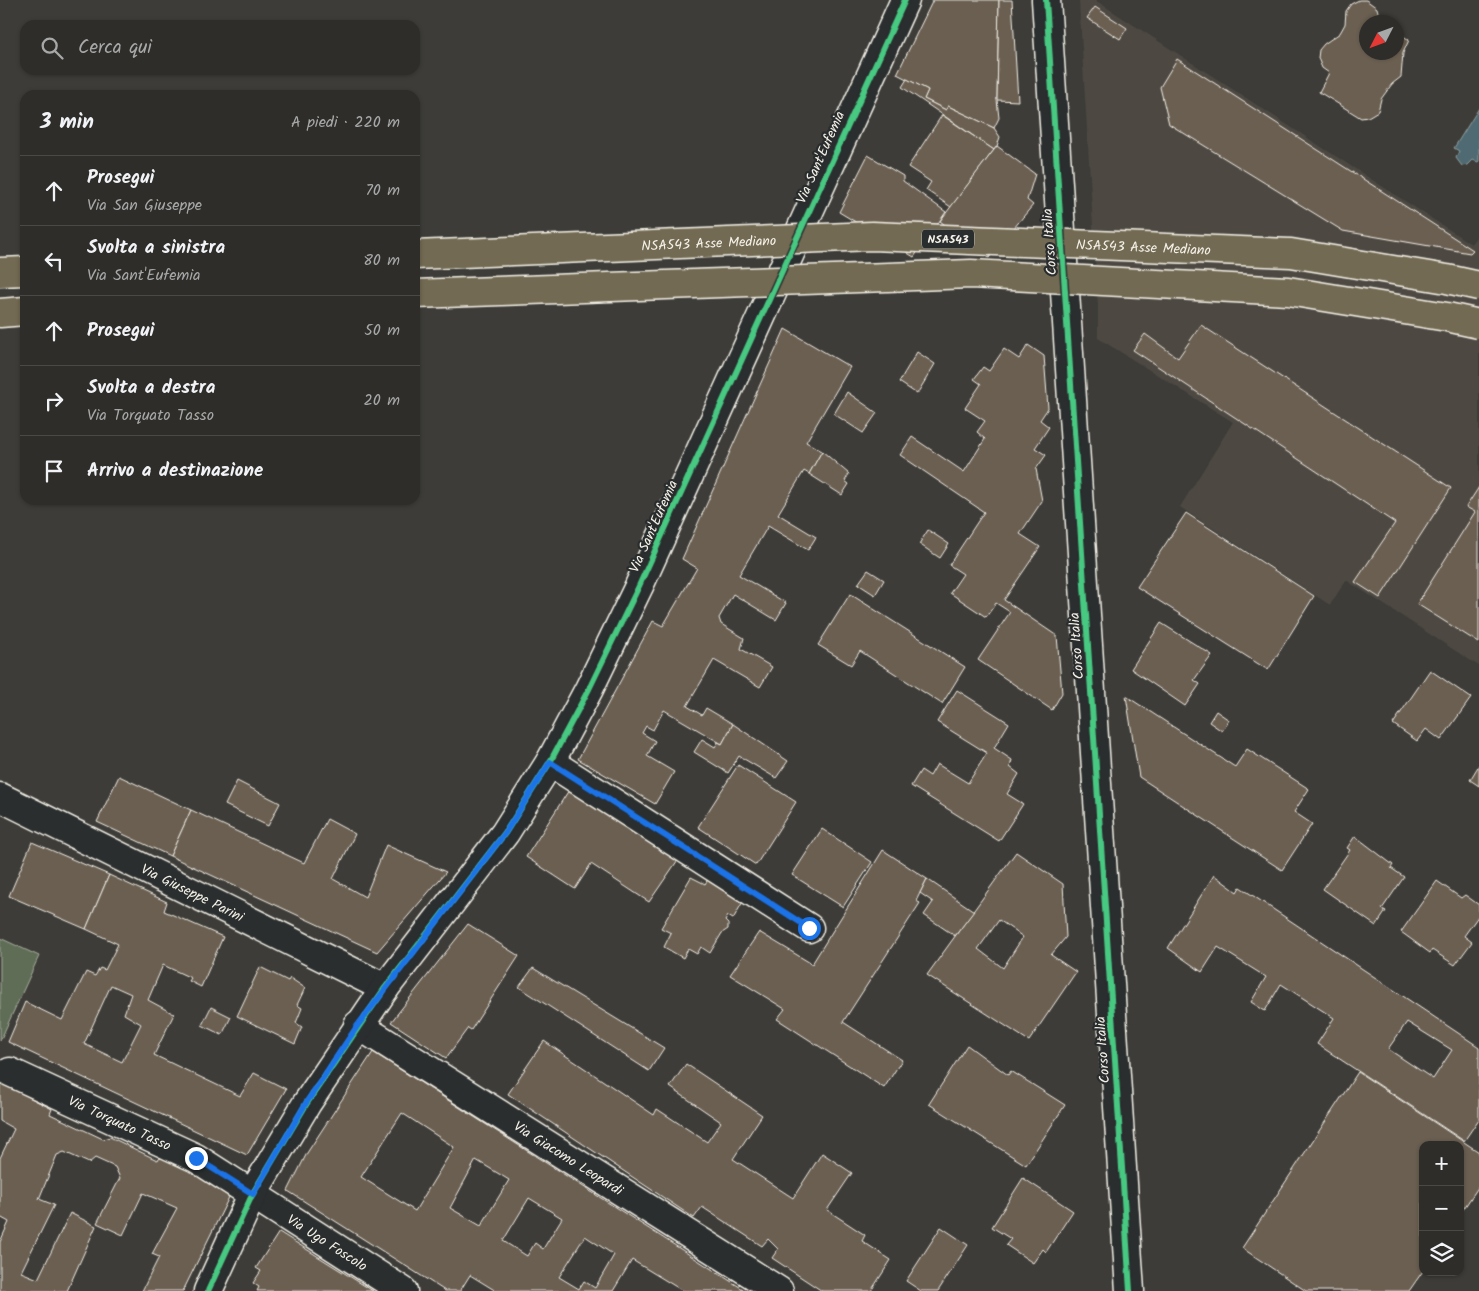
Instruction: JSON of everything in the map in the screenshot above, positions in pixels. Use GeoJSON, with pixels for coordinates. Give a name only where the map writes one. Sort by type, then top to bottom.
{"type":"FeatureCollection","features":[{"type":"Feature","properties":{"kind":"highway","name":"NSA543 Asse Mediano"},"geometry":{"type":"LineString","coordinates":[[420,255],[872,236],[1290,253],[1479,286]]}},
{"type":"Feature","properties":{"kind":"highway"},"geometry":{"type":"LineString","coordinates":[[0,272],[20,271]]}},
{"type":"Feature","properties":{"kind":"highway"},"geometry":{"type":"LineString","coordinates":[[420,294],[971,274],[1288,292],[1479,324]]}},
{"type":"Feature","properties":{"kind":"highway"},"geometry":{"type":"LineString","coordinates":[[0,313],[20,311]]}},
{"type":"Feature","properties":{"kind":"street","name":"Via Sant'Eufemia"},"geometry":{"type":"LineString","coordinates":[[208,1291],[253,1194],[306,1103],[385,988],[505,833],[550,762],[589,689],[639,586],[905,0]]}},
{"type":"Feature","properties":{"kind":"street","name":"Corso Italia"},"geometry":{"type":"LineString","coordinates":[[1046,0],[1130,1291]]}},
{"type":"Feature","properties":{"kind":"street"},"geometry":{"type":"LineString","coordinates":[[550,762],[809,928]]}},
{"type":"Feature","properties":{"kind":"street","name":"Via Giuseppe Parini"},"geometry":{"type":"LineString","coordinates":[[0,796],[385,988]]}},
{"type":"Feature","properties":{"kind":"street","name":"Via Giacomo Leopardi"},"geometry":{"type":"LineString","coordinates":[[358,1025],[779,1291]]}},
{"type":"Feature","properties":{"kind":"street","name":"Via Torquato Tasso"},"geometry":{"type":"LineString","coordinates":[[10,1072],[196,1158],[253,1194]]}},
{"type":"Feature","properties":{"kind":"street","name":"Via Ugo Foscolo"},"geometry":{"type":"LineString","coordinates":[[253,1194],[403,1291]]}},
{"type":"Feature","properties":{"kind":"shaded area"},"geometry":{"type":"Polygon","coordinates":[[[1079,0],[1095,0],[1471,244],[1479,233],[1479,666],[1346,580],[1330,605],[1180,507],[1233,422],[1098,338],[1098,305],[1079,0]]]}},
{"type":"Feature","properties":{"kind":"green space"},"geometry":{"type":"Polygon","coordinates":[[[0,938],[39,956],[0,1041],[0,938]]]}},
{"type":"Feature","properties":{"kind":"water"},"geometry":{"type":"Polygon","coordinates":[[[1479,108],[1479,161],[1473,160],[1468,165],[1462,166],[1456,158],[1459,151],[1454,148],[1479,108]]]}},
{"type":"Feature","properties":{"kind":"building"},"geometry":{"type":"Polygon","coordinates":[[[933,0],[999,0],[997,100],[999,118],[994,128],[948,106],[946,110],[924,99],[928,90],[897,74],[933,0]]]}},
{"type":"Feature","properties":{"kind":"building"},"geometry":{"type":"Polygon","coordinates":[[[999,0],[1012,0],[1018,101],[997,100],[999,0]]]}},
{"type":"Feature","properties":{"kind":"building"},"geometry":{"type":"Polygon","coordinates":[[[1359,0],[1366,0],[1377,8],[1379,15],[1359,15],[1359,60],[1402,60],[1401,77],[1392,84],[1381,99],[1378,111],[1368,117],[1361,118],[1319,92],[1329,73],[1322,68],[1318,58],[1319,50],[1324,44],[1340,33],[1345,24],[1346,11],[1351,4],[1359,0]]]}},
{"type":"Feature","properties":{"kind":"building"},"geometry":{"type":"Polygon","coordinates":[[[1095,7],[1127,28],[1120,39],[1087,18],[1095,7]]]}},
{"type":"Feature","properties":{"kind":"building"},"geometry":{"type":"Polygon","coordinates":[[[1404,37],[1409,40],[1404,51],[1404,37]]]}},
{"type":"Feature","properties":{"kind":"building"},"geometry":{"type":"Polygon","coordinates":[[[1177,59],[1473,250],[1470,253],[1343,231],[1169,124],[1160,87],[1177,59]]]}},
{"type":"Feature","properties":{"kind":"building"},"geometry":{"type":"Polygon","coordinates":[[[907,79],[928,90],[924,99],[946,110],[948,106],[994,128],[1000,137],[994,150],[902,87],[907,79]]]}},
{"type":"Feature","properties":{"kind":"building"},"geometry":{"type":"Polygon","coordinates":[[[942,115],[994,150],[951,207],[926,190],[931,182],[908,167],[942,115]]]}},
{"type":"Feature","properties":{"kind":"building"},"geometry":{"type":"Polygon","coordinates":[[[997,146],[1035,174],[1027,200],[1033,205],[989,258],[940,221],[997,146]]]}},
{"type":"Feature","properties":{"kind":"building"},"geometry":{"type":"Polygon","coordinates":[[[868,155],[903,176],[903,181],[946,212],[914,257],[839,212],[868,155]]]}},
{"type":"Feature","properties":{"kind":"building"},"geometry":{"type":"Polygon","coordinates":[[[1201,325],[1451,488],[1380,598],[1355,582],[1395,523],[1133,350],[1145,334],[1178,358],[1201,325]]]}},
{"type":"Feature","properties":{"kind":"building"},"geometry":{"type":"Polygon","coordinates":[[[785,329],[850,367],[806,442],[822,451],[809,474],[804,471],[778,514],[816,537],[808,550],[768,526],[739,575],[786,603],[776,620],[733,594],[719,618],[721,624],[744,638],[741,649],[772,667],[760,687],[714,660],[687,706],[702,715],[706,708],[733,724],[722,744],[664,710],[653,730],[646,726],[642,733],[655,741],[647,756],[674,772],[655,804],[578,759],[653,621],[663,626],[697,568],[682,559],[785,329]]]}},
{"type":"Feature","properties":{"kind":"building"},"geometry":{"type":"Polygon","coordinates":[[[1028,345],[1044,356],[1048,408],[1040,420],[1049,427],[1035,448],[1046,455],[1036,469],[1042,501],[1020,534],[1040,547],[1004,600],[1057,636],[1062,693],[1052,710],[978,660],[1010,612],[996,603],[986,617],[950,593],[963,574],[949,565],[984,512],[900,455],[912,437],[964,472],[985,439],[977,432],[985,421],[965,408],[981,384],[974,379],[983,367],[989,371],[1004,349],[1019,359],[1028,345]]]}},
{"type":"Feature","properties":{"kind":"building"},"geometry":{"type":"Polygon","coordinates":[[[917,352],[935,364],[917,394],[899,382],[917,352]]]}},
{"type":"Feature","properties":{"kind":"building"},"geometry":{"type":"Polygon","coordinates":[[[847,392],[877,413],[863,433],[834,414],[847,392]]]}},
{"type":"Feature","properties":{"kind":"building"},"geometry":{"type":"Polygon","coordinates":[[[822,451],[849,474],[845,481],[849,484],[842,495],[809,474],[822,451]]]}},
{"type":"Feature","properties":{"kind":"building"},"geometry":{"type":"Polygon","coordinates":[[[1479,487],[1479,643],[1417,604],[1475,512],[1466,507],[1479,487]]]}},
{"type":"Feature","properties":{"kind":"building"},"geometry":{"type":"Polygon","coordinates":[[[1186,513],[1314,596],[1268,670],[1137,587],[1186,513]]]}},
{"type":"Feature","properties":{"kind":"building"},"geometry":{"type":"Polygon","coordinates":[[[928,530],[949,544],[940,558],[919,544],[928,530]]]}},
{"type":"Feature","properties":{"kind":"building"},"geometry":{"type":"Polygon","coordinates":[[[868,570],[884,580],[875,595],[858,584],[868,570]]]}},
{"type":"Feature","properties":{"kind":"building"},"geometry":{"type":"Polygon","coordinates":[[[850,594],[965,667],[942,704],[860,651],[851,665],[818,645],[850,594]]]}},
{"type":"Feature","properties":{"kind":"building"},"geometry":{"type":"Polygon","coordinates":[[[1161,623],[1212,655],[1194,680],[1200,684],[1185,706],[1131,669],[1161,623]]]}},
{"type":"Feature","properties":{"kind":"building"},"geometry":{"type":"Polygon","coordinates":[[[1430,670],[1471,698],[1441,740],[1426,729],[1417,741],[1393,724],[1430,670]]]}},
{"type":"Feature","properties":{"kind":"building"},"geometry":{"type":"Polygon","coordinates":[[[957,690],[1009,723],[994,748],[1012,760],[1010,767],[1019,774],[1007,794],[1023,804],[999,841],[911,786],[921,770],[930,776],[937,764],[968,783],[987,753],[937,722],[957,690]]]}},
{"type":"Feature","properties":{"kind":"building"},"geometry":{"type":"Polygon","coordinates":[[[1126,696],[1235,767],[1247,749],[1309,789],[1294,812],[1312,824],[1282,870],[1139,777],[1126,696]]]}},
{"type":"Feature","properties":{"kind":"building"},"geometry":{"type":"Polygon","coordinates":[[[1216,711],[1229,720],[1222,731],[1209,722],[1216,711]]]}},
{"type":"Feature","properties":{"kind":"building"},"geometry":{"type":"Polygon","coordinates":[[[733,724],[788,761],[776,778],[739,756],[728,773],[694,752],[702,739],[715,747],[718,742],[722,744],[733,724]]]}},
{"type":"Feature","properties":{"kind":"building"},"geometry":{"type":"Polygon","coordinates":[[[738,765],[796,802],[756,865],[698,827],[738,765]]]}},
{"type":"Feature","properties":{"kind":"building"},"geometry":{"type":"Polygon","coordinates":[[[1479,765],[1479,786],[1470,780],[1479,765]]]}},
{"type":"Feature","properties":{"kind":"building"},"geometry":{"type":"Polygon","coordinates":[[[119,776],[191,810],[170,856],[97,822],[119,776]]]}},
{"type":"Feature","properties":{"kind":"building"},"geometry":{"type":"Polygon","coordinates":[[[237,781],[280,803],[268,826],[225,805],[237,781]]]}},
{"type":"Feature","properties":{"kind":"building"},"geometry":{"type":"Polygon","coordinates":[[[569,790],[682,854],[649,902],[591,864],[575,889],[526,857],[569,790]]]}},
{"type":"Feature","properties":{"kind":"building"},"geometry":{"type":"Polygon","coordinates":[[[191,810],[304,863],[327,819],[355,834],[333,879],[365,897],[386,845],[446,872],[377,952],[170,856],[191,810]]]}},
{"type":"Feature","properties":{"kind":"building"},"geometry":{"type":"Polygon","coordinates":[[[822,829],[872,862],[843,907],[792,875],[822,829]]]}},
{"type":"Feature","properties":{"kind":"building"},"geometry":{"type":"Polygon","coordinates":[[[1355,836],[1393,865],[1391,868],[1404,877],[1382,909],[1386,911],[1376,926],[1323,889],[1350,850],[1347,848],[1355,836]]]}},
{"type":"Feature","properties":{"kind":"building"},"geometry":{"type":"Polygon","coordinates":[[[32,842],[109,875],[86,929],[9,896],[32,842]]]}},
{"type":"Feature","properties":{"kind":"building"},"geometry":{"type":"Polygon","coordinates":[[[883,850],[927,879],[916,901],[920,903],[843,1022],[902,1060],[884,1088],[777,1019],[785,1009],[730,975],[759,932],[812,964],[883,850]]]}},
{"type":"Feature","properties":{"kind":"building"},"geometry":{"type":"Polygon","coordinates":[[[1016,852],[1063,884],[1066,937],[1051,955],[1076,972],[1029,1041],[927,975],[1016,852]],[[999,920],[978,949],[1003,968],[1023,937],[999,920]]]}},
{"type":"Feature","properties":{"kind":"building"},"geometry":{"type":"Polygon","coordinates":[[[109,875],[167,902],[164,911],[223,937],[201,987],[189,981],[191,978],[163,965],[148,1000],[174,1014],[154,1055],[240,1096],[254,1073],[286,1089],[247,1155],[8,1042],[25,1002],[62,1020],[86,972],[95,976],[100,968],[105,970],[118,944],[86,929],[109,875]],[[111,985],[84,1044],[122,1062],[141,1024],[124,1014],[131,994],[111,985]]]}},
{"type":"Feature","properties":{"kind":"building"},"geometry":{"type":"Polygon","coordinates":[[[1214,875],[1237,892],[1240,887],[1479,1047],[1479,1119],[1464,1141],[1317,1044],[1334,1018],[1281,984],[1265,1011],[1251,1002],[1266,977],[1218,947],[1202,972],[1168,948],[1214,875]],[[1407,1022],[1388,1049],[1433,1079],[1452,1050],[1407,1022]]]}},
{"type":"Feature","properties":{"kind":"building"},"geometry":{"type":"Polygon","coordinates":[[[710,876],[745,898],[733,919],[728,916],[725,921],[728,924],[728,929],[722,933],[710,953],[701,947],[697,954],[688,949],[683,958],[664,947],[671,933],[661,928],[691,877],[705,884],[710,876]]]}},
{"type":"Feature","properties":{"kind":"building"},"geometry":{"type":"Polygon","coordinates":[[[927,879],[974,911],[955,936],[924,915],[933,902],[920,893],[927,879]]]}},
{"type":"Feature","properties":{"kind":"building"},"geometry":{"type":"Polygon","coordinates":[[[1437,881],[1461,898],[1465,895],[1479,905],[1479,915],[1464,936],[1472,942],[1455,965],[1432,950],[1430,953],[1401,932],[1437,881]]]}},
{"type":"Feature","properties":{"kind":"building"},"geometry":{"type":"Polygon","coordinates":[[[468,924],[519,956],[471,1030],[468,1028],[446,1058],[391,1022],[468,924]]]}},
{"type":"Feature","properties":{"kind":"building"},"geometry":{"type":"Polygon","coordinates":[[[260,967],[288,981],[290,978],[305,988],[297,1005],[302,1008],[296,1023],[302,1027],[295,1044],[237,1016],[260,967]]]}},
{"type":"Feature","properties":{"kind":"building"},"geometry":{"type":"Polygon","coordinates":[[[533,968],[664,1048],[649,1071],[519,987],[533,968]]]}},
{"type":"Feature","properties":{"kind":"building"},"geometry":{"type":"Polygon","coordinates":[[[211,1007],[231,1017],[222,1035],[202,1025],[211,1007]]]}},
{"type":"Feature","properties":{"kind":"building"},"geometry":{"type":"Polygon","coordinates":[[[544,1041],[654,1115],[657,1109],[707,1142],[721,1122],[670,1087],[686,1064],[762,1115],[733,1159],[793,1198],[822,1153],[852,1173],[827,1210],[865,1235],[862,1241],[891,1260],[871,1291],[822,1291],[772,1258],[778,1249],[768,1239],[762,1246],[702,1207],[694,1218],[508,1094],[544,1041]]]}},
{"type":"Feature","properties":{"kind":"building"},"geometry":{"type":"Polygon","coordinates":[[[967,1045],[1008,1075],[1011,1071],[1065,1105],[1026,1165],[929,1104],[967,1045]]]}},
{"type":"Feature","properties":{"kind":"building"},"geometry":{"type":"Polygon","coordinates":[[[373,1052],[746,1291],[683,1291],[632,1260],[613,1291],[496,1291],[470,1275],[460,1291],[445,1291],[288,1191],[307,1153],[373,1052]],[[402,1113],[361,1177],[415,1211],[454,1147],[402,1113]],[[476,1160],[450,1208],[481,1226],[509,1180],[476,1160]],[[529,1198],[503,1241],[527,1256],[535,1243],[543,1249],[562,1218],[529,1198]],[[585,1236],[559,1277],[579,1289],[584,1281],[595,1288],[614,1255],[585,1236]]]}},
{"type":"Feature","properties":{"kind":"building"},"geometry":{"type":"Polygon","coordinates":[[[1358,1072],[1462,1141],[1419,1141],[1420,1276],[1409,1291],[1306,1291],[1242,1248],[1358,1072]]]}},
{"type":"Feature","properties":{"kind":"building"},"geometry":{"type":"Polygon","coordinates":[[[0,1082],[52,1109],[50,1114],[103,1139],[110,1137],[157,1160],[165,1156],[233,1189],[183,1291],[142,1291],[159,1257],[152,1254],[177,1208],[143,1193],[123,1235],[97,1223],[120,1178],[115,1167],[95,1158],[89,1163],[64,1152],[57,1155],[39,1199],[54,1205],[21,1272],[38,1279],[70,1213],[96,1226],[67,1291],[0,1291],[0,1242],[9,1222],[0,1217],[0,1158],[14,1129],[0,1121],[0,1082]]]}},
{"type":"Feature","properties":{"kind":"building"},"geometry":{"type":"Polygon","coordinates":[[[1464,1142],[1479,1152],[1479,1186],[1464,1208],[1464,1142]]]}},
{"type":"Feature","properties":{"kind":"building"},"geometry":{"type":"Polygon","coordinates":[[[1023,1178],[1073,1211],[1046,1252],[1043,1249],[1033,1263],[1006,1245],[1011,1239],[992,1227],[1023,1178]]]}},
{"type":"Feature","properties":{"kind":"building"},"geometry":{"type":"Polygon","coordinates":[[[941,1227],[968,1245],[938,1291],[921,1291],[906,1281],[941,1227]]]}},
{"type":"Feature","properties":{"kind":"building"},"geometry":{"type":"Polygon","coordinates":[[[279,1232],[373,1291],[257,1291],[259,1287],[253,1283],[261,1271],[256,1268],[279,1232]]]}},
{"type":"Feature","properties":{"kind":"cycle path"},"geometry":{"type":"LineString","coordinates":[[208,1291],[253,1193],[307,1103],[385,988],[505,833],[550,762],[589,689],[639,586],[905,0]]}},
{"type":"Feature","properties":{"kind":"cycle path"},"geometry":{"type":"LineString","coordinates":[[1046,0],[1130,1291]]}},
{"type":"Feature","properties":{"kind":"route"},"geometry":{"type":"LineString","coordinates":[[196,1158],[253,1194],[306,1103],[358,1025],[505,833],[550,762],[809,928]]}}]}
